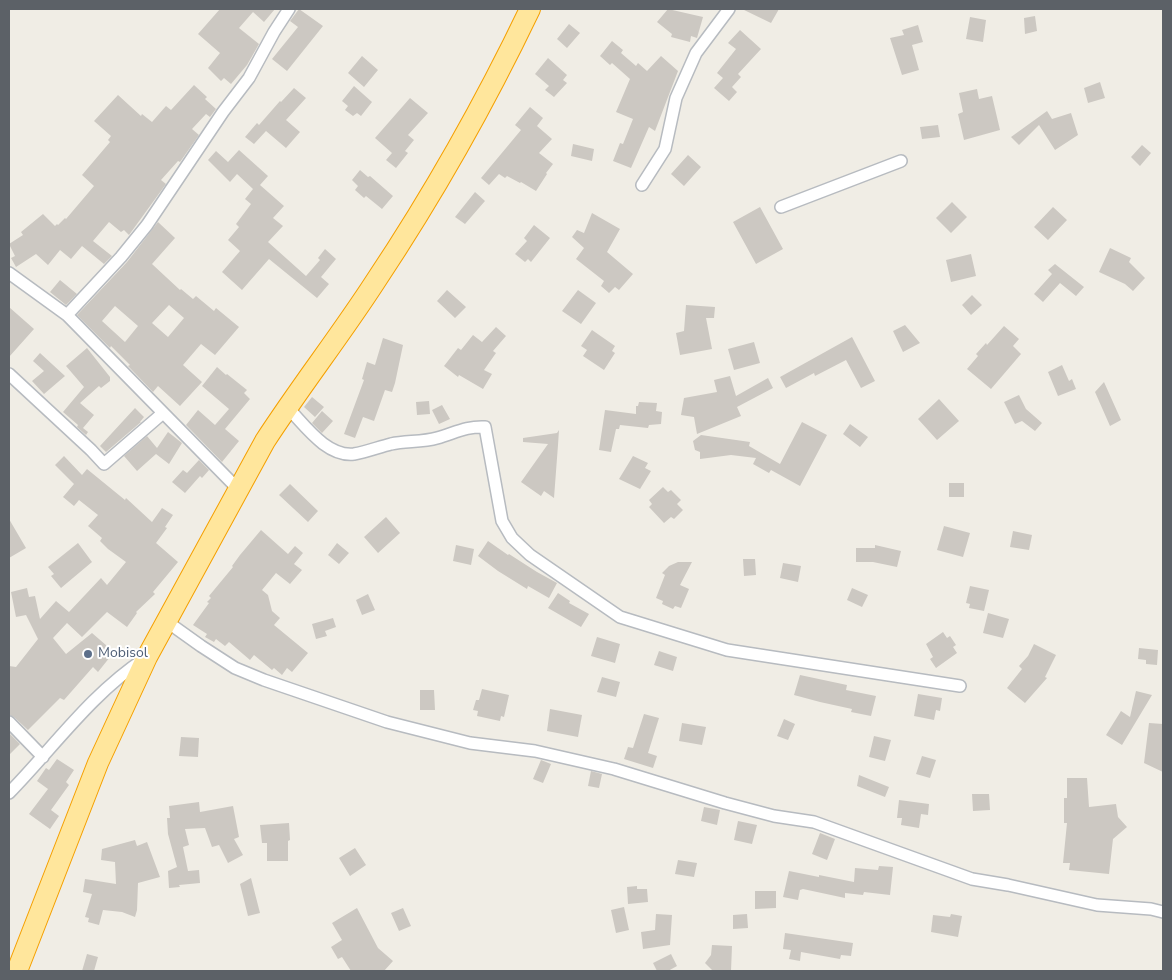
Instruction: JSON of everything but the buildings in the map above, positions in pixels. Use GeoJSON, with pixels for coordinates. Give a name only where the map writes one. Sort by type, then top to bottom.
{"type":"FeatureCollection","features":[{"type":"Feature","properties":{"kind":"highway"},"geometry":{"type":"LineString","coordinates":[[17,971],[98,762],[146,657],[238,489],[287,407],[375,283],[450,162],[504,63],[530,9]]}},
{"type":"Feature","properties":{"kind":"street"},"geometry":{"type":"LineString","coordinates":[[67,315],[122,257],[147,225],[223,112],[249,78],[289,9]]}},
{"type":"Feature","properties":{"kind":"street"},"geometry":{"type":"LineString","coordinates":[[642,185],[665,149],[676,98],[696,53],[729,9]]}},
{"type":"Feature","properties":{"kind":"street"},"geometry":{"type":"LineString","coordinates":[[782,207],[901,161]]}},
{"type":"Feature","properties":{"kind":"street"},"geometry":{"type":"LineString","coordinates":[[9,273],[67,315],[238,489]]}},
{"type":"Feature","properties":{"kind":"street"},"geometry":{"type":"LineString","coordinates":[[9,374],[104,464],[163,413]]}},
{"type":"Feature","properties":{"kind":"street"},"geometry":{"type":"LineString","coordinates":[[287,407],[317,438],[342,454],[354,454],[392,444],[435,439],[470,426],[485,426],[502,521],[512,538],[530,555],[620,617],[727,650],[960,686]]}},
{"type":"Feature","properties":{"kind":"street"},"geometry":{"type":"LineString","coordinates":[[166,621],[235,668],[264,680],[387,722],[470,743],[535,752],[614,769],[774,816],[814,822],[972,879],[1097,905],[1151,909],[1163,912]]}},
{"type":"Feature","properties":{"kind":"street"},"geometry":{"type":"LineString","coordinates":[[9,793],[105,689],[146,657]]}},
{"type":"Feature","properties":{"kind":"street"},"geometry":{"type":"LineString","coordinates":[[9,722],[43,757]]}},
{"type":"Feature","properties":{"kind":"place","name":"Mobisol"},"geometry":{"type":"Point","coordinates":[88,654]}}]}
